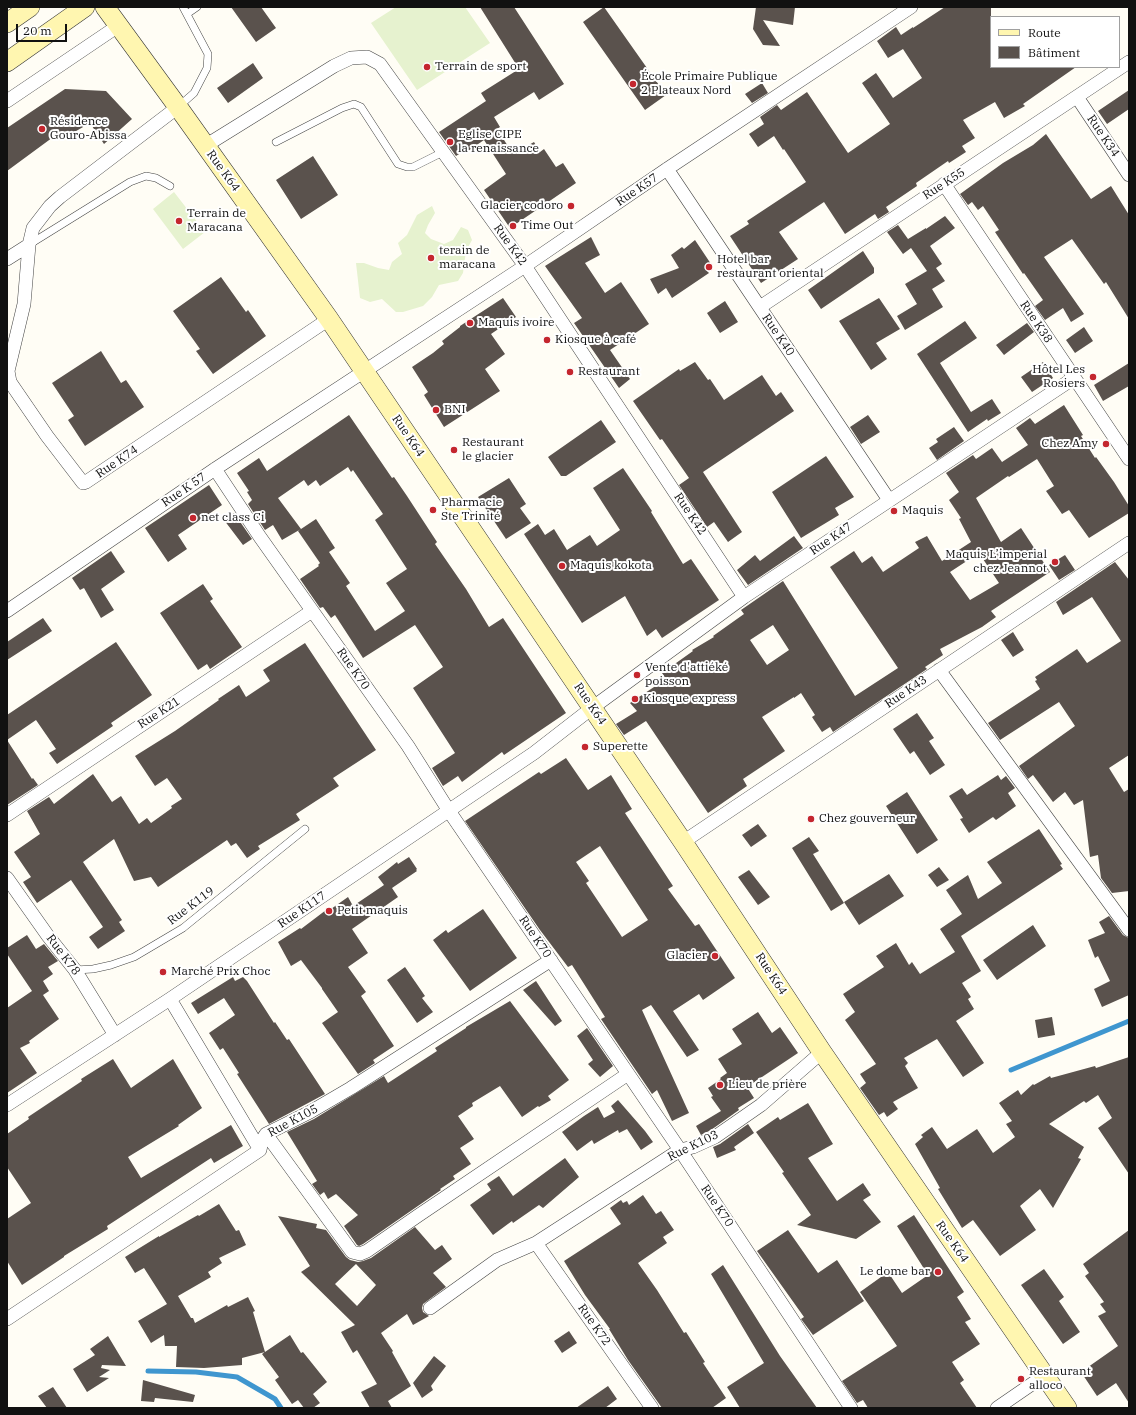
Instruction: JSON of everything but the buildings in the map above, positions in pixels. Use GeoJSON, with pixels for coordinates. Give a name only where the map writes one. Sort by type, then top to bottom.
{"type":"FeatureCollection","features":[{"type":"Feature","properties":{"kind":"street"},"geometry":{"type":"LineString","coordinates":[[7,23],[30,7]]}},
{"type":"Feature","properties":{"kind":"street"},"geometry":{"type":"LineString","coordinates":[[7,62],[85,7]]}},
{"type":"Feature","properties":{"kind":"street","name":"Rue K64"},"geometry":{"type":"LineString","coordinates":[[105,7],[329,319],[683,842],[822,1052],[1067,1408]]}},
{"type":"Feature","properties":{"kind":"street","name":"Rue K57"},"geometry":{"type":"LineString","coordinates":[[364,372],[911,7]]}},
{"type":"Feature","properties":{"kind":"street"},"geometry":{"type":"LineString","coordinates":[[7,101],[118,26]]}},
{"type":"Feature","properties":{"kind":"street","name":"Rue K42"},"geometry":{"type":"LineString","coordinates":[[206,146],[334,66],[351,58],[367,57],[380,64],[525,266],[744,597]]}},
{"type":"Feature","properties":{"kind":"street","name":"Rue K55"},"geometry":{"type":"LineString","coordinates":[[760,307],[1129,62]]}},
{"type":"Feature","properties":{"kind":"street","name":"Rue K34"},"geometry":{"type":"LineString","coordinates":[[1077,97],[1129,175]]}},
{"type":"Feature","properties":{"kind":"street"},"geometry":{"type":"LineString","coordinates":[[7,259],[29,245],[33,228],[50,206],[178,107]]}},
{"type":"Feature","properties":{"kind":"street","name":"Rue K40"},"geometry":{"type":"LineString","coordinates":[[667,169],[889,500]]}},
{"type":"Feature","properties":{"kind":"street","name":"Rue K38"},"geometry":{"type":"LineString","coordinates":[[944,184],[1129,459]]}},
{"type":"Feature","properties":{"kind":"street","name":"Rue K74"},"geometry":{"type":"LineString","coordinates":[[29,245],[24,304],[8,371],[9,378],[10,382],[43,430],[83,483],[90,480],[329,319]]}},
{"type":"Feature","properties":{"kind":"street","name":"Rue K 57"},"geometry":{"type":"LineString","coordinates":[[7,611],[214,469],[364,372]]}},
{"type":"Feature","properties":{"kind":"street","name":"Rue K47"},"geometry":{"type":"LineString","coordinates":[[592,708],[744,597],[1074,378]]}},
{"type":"Feature","properties":{"kind":"street","name":"Rue K70"},"geometry":{"type":"LineString","coordinates":[[214,469],[260,538],[408,746],[449,811],[680,1150],[852,1408]]}},
{"type":"Feature","properties":{"kind":"street","name":"Rue K43"},"geometry":{"type":"LineString","coordinates":[[683,842],[1129,543]]}},
{"type":"Feature","properties":{"kind":"street","name":"Rue K21"},"geometry":{"type":"LineString","coordinates":[[7,815],[312,611]]}},
{"type":"Feature","properties":{"kind":"street"},"geometry":{"type":"LineString","coordinates":[[939,670],[1129,930]]}},
{"type":"Feature","properties":{"kind":"street","name":"Rue K117"},"geometry":{"type":"LineString","coordinates":[[7,1105],[115,1035],[534,754],[592,708]]}},
{"type":"Feature","properties":{"kind":"street","name":"Rue K78"},"geometry":{"type":"LineString","coordinates":[[7,878],[74,970],[115,1035]]}},
{"type":"Feature","properties":{"kind":"street","name":"Rue K105"},"geometry":{"type":"LineString","coordinates":[[7,1319],[260,1150],[262,1140],[266,1134],[310,1112],[351,1088],[551,960]]}},
{"type":"Feature","properties":{"kind":"street"},"geometry":{"type":"LineString","coordinates":[[170,998],[260,1150]]}},
{"type":"Feature","properties":{"kind":"street","name":"Rue K103"},"geometry":{"type":"LineString","coordinates":[[430,1308],[497,1260],[536,1243],[680,1150],[693,1148],[715,1137],[761,1105],[822,1052]]}},
{"type":"Feature","properties":{"kind":"street"},"geometry":{"type":"LineString","coordinates":[[266,1134],[352,1252],[360,1254],[367,1251],[628,1074]]}},
{"type":"Feature","properties":{"kind":"street","name":"Rue K72"},"geometry":{"type":"LineString","coordinates":[[536,1243],[652,1408]]}},
{"type":"Feature","properties":{"kind":"street"},"geometry":{"type":"LineString","coordinates":[[997,1408],[1045,1375]]}},
{"type":"Feature","properties":{"kind":"lane"},"geometry":{"type":"LineString","coordinates":[[178,107],[194,93],[207,68],[208,54],[183,7]]}},
{"type":"Feature","properties":{"kind":"lane"},"geometry":{"type":"LineString","coordinates":[[188,14],[197,7]]}},
{"type":"Feature","properties":{"kind":"lane"},"geometry":{"type":"LineString","coordinates":[[276,142],[342,108],[354,104],[361,107],[398,164],[407,167],[414,167],[443,152]]}},
{"type":"Feature","properties":{"kind":"lane"},"geometry":{"type":"LineString","coordinates":[[29,245],[130,182],[146,176],[156,178],[170,186]]}},
{"type":"Feature","properties":{"kind":"lane","name":"Rue K119"},"geometry":{"type":"LineString","coordinates":[[74,970],[93,969],[111,965],[134,957],[183,928],[305,829]]}},
{"type":"Feature","properties":{"kind":"green space","name":"Terrain de sport"},"geometry":{"type":"Polygon","coordinates":[[[396,7],[465,7],[490,43],[417,90],[371,23],[396,7]]]}},
{"type":"Feature","properties":{"kind":"green space","name":"Terrain de Maracana"},"geometry":{"type":"Polygon","coordinates":[[[174,192],[205,232],[183,249],[153,209],[174,192]]]}},
{"type":"Feature","properties":{"kind":"green space","name":"terain de maracana"},"geometry":{"type":"Polygon","coordinates":[[[432,206],[435,213],[425,233],[431,239],[444,244],[453,240],[461,227],[468,230],[472,240],[466,251],[463,273],[458,281],[439,285],[432,297],[423,306],[403,312],[396,312],[382,299],[370,302],[360,298],[356,263],[364,263],[389,270],[392,262],[402,254],[398,243],[407,235],[417,215],[432,206]]]}},
{"type":"Feature","properties":{"kind":"waterway"},"geometry":{"type":"LineString","coordinates":[[1011,1070],[1129,1021]]}},
{"type":"Feature","properties":{"kind":"waterway"},"geometry":{"type":"LineString","coordinates":[[148,1371],[196,1372],[237,1377],[275,1399],[281,1408]]}},
{"type":"Feature","properties":{"kind":"place","name":"Terrain de sport"},"geometry":{"type":"Point","coordinates":[427,67]}},
{"type":"Feature","properties":{"kind":"place","name":"École Primaire Publique 2 Plateaux Nord"},"geometry":{"type":"Point","coordinates":[633,84]}},
{"type":"Feature","properties":{"kind":"place","name":"Résidence Gouro-Abissa"},"geometry":{"type":"Point","coordinates":[42,129]}},
{"type":"Feature","properties":{"kind":"place","name":"Eglise CIPE la renaissance"},"geometry":{"type":"Point","coordinates":[450,142]}},
{"type":"Feature","properties":{"kind":"place","name":"Glacier codoro"},"geometry":{"type":"Point","coordinates":[571,206]}},
{"type":"Feature","properties":{"kind":"place","name":"Terrain de Maracana"},"geometry":{"type":"Point","coordinates":[179,221]}},
{"type":"Feature","properties":{"kind":"place","name":"Time Out"},"geometry":{"type":"Point","coordinates":[513,226]}},
{"type":"Feature","properties":{"kind":"place","name":"terain de maracana"},"geometry":{"type":"Point","coordinates":[431,258]}},
{"type":"Feature","properties":{"kind":"place","name":"Hotel bar restaurant oriental"},"geometry":{"type":"Point","coordinates":[709,267]}},
{"type":"Feature","properties":{"kind":"place","name":"Maquis ivoire"},"geometry":{"type":"Point","coordinates":[470,323]}},
{"type":"Feature","properties":{"kind":"place","name":"Kiosque à café"},"geometry":{"type":"Point","coordinates":[547,340]}},
{"type":"Feature","properties":{"kind":"place","name":"Restaurant"},"geometry":{"type":"Point","coordinates":[570,372]}},
{"type":"Feature","properties":{"kind":"place","name":"Hôtel Les Rosiers"},"geometry":{"type":"Point","coordinates":[1093,377]}},
{"type":"Feature","properties":{"kind":"place","name":"BNI"},"geometry":{"type":"Point","coordinates":[436,410]}},
{"type":"Feature","properties":{"kind":"place","name":"Chez Amy"},"geometry":{"type":"Point","coordinates":[1106,444]}},
{"type":"Feature","properties":{"kind":"place","name":"Restaurant le glacier"},"geometry":{"type":"Point","coordinates":[454,450]}},
{"type":"Feature","properties":{"kind":"place","name":"Pharmacie Ste Trinité"},"geometry":{"type":"Point","coordinates":[433,510]}},
{"type":"Feature","properties":{"kind":"place","name":"Maquis"},"geometry":{"type":"Point","coordinates":[894,511]}},
{"type":"Feature","properties":{"kind":"place","name":"net class Ci"},"geometry":{"type":"Point","coordinates":[193,518]}},
{"type":"Feature","properties":{"kind":"place","name":"Maquis L’imperial chez Jeannot"},"geometry":{"type":"Point","coordinates":[1055,562]}},
{"type":"Feature","properties":{"kind":"place","name":"Maquis kokota"},"geometry":{"type":"Point","coordinates":[562,566]}},
{"type":"Feature","properties":{"kind":"place","name":"Vente d'attiéké poisson"},"geometry":{"type":"Point","coordinates":[637,675]}},
{"type":"Feature","properties":{"kind":"place","name":"Kiosque express"},"geometry":{"type":"Point","coordinates":[635,699]}},
{"type":"Feature","properties":{"kind":"place","name":"Superette"},"geometry":{"type":"Point","coordinates":[585,747]}},
{"type":"Feature","properties":{"kind":"place","name":"Chez gouverneur"},"geometry":{"type":"Point","coordinates":[811,819]}},
{"type":"Feature","properties":{"kind":"place","name":"Petit maquis"},"geometry":{"type":"Point","coordinates":[329,911]}},
{"type":"Feature","properties":{"kind":"place","name":"Glacier"},"geometry":{"type":"Point","coordinates":[715,956]}},
{"type":"Feature","properties":{"kind":"place","name":"Marché Prix Choc"},"geometry":{"type":"Point","coordinates":[163,972]}},
{"type":"Feature","properties":{"kind":"place","name":"Lieu de prière"},"geometry":{"type":"Point","coordinates":[720,1085]}},
{"type":"Feature","properties":{"kind":"place","name":"Le dome bar"},"geometry":{"type":"Point","coordinates":[938,1272]}},
{"type":"Feature","properties":{"kind":"place","name":"Restaurant alloco"},"geometry":{"type":"Point","coordinates":[1021,1379]}}]}
